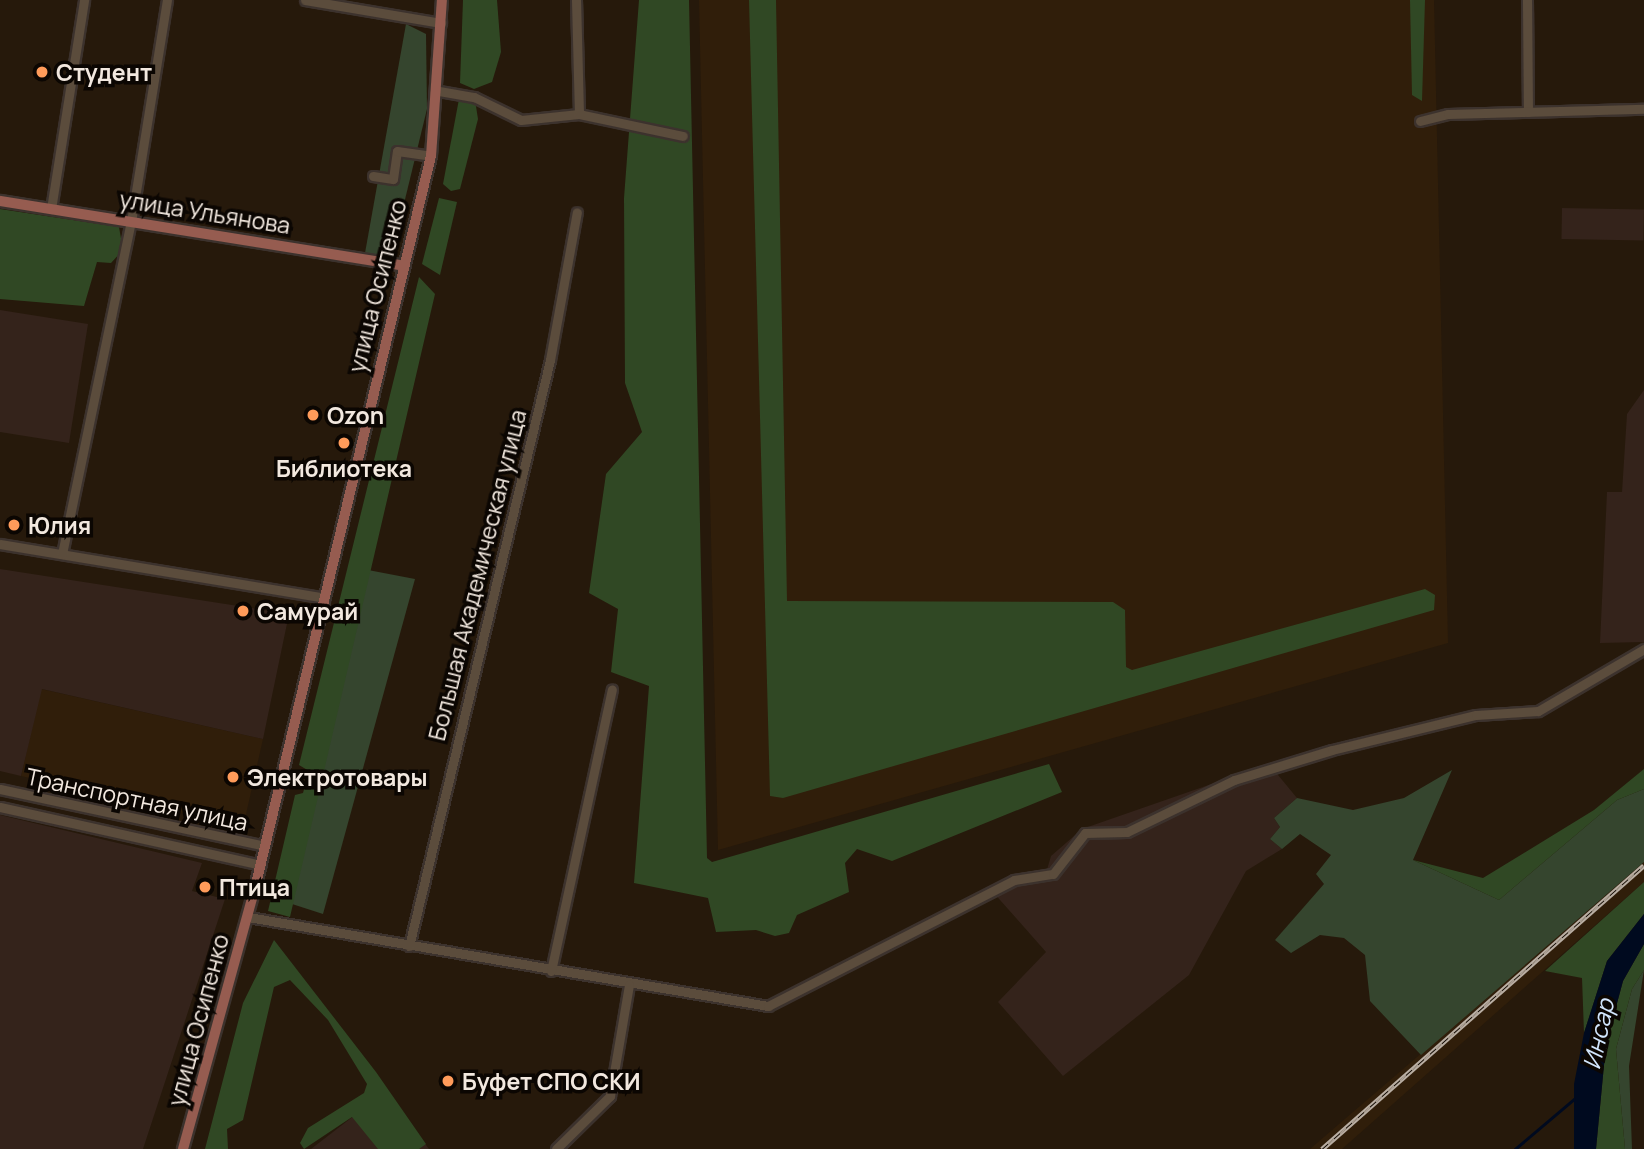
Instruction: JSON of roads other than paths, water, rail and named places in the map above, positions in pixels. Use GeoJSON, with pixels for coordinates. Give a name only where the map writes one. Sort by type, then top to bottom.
{"type":"FeatureCollection","features":[{"type":"Feature","properties":{"kind":"main road","name":"улица Осипенко"},"geometry":{"type":"LineString","coordinates":[[183,1149],[261,865],[431,156],[439,91],[442,0]]}},
{"type":"Feature","properties":{"kind":"main road","name":"улица Ульянова"},"geometry":{"type":"LineString","coordinates":[[0,201],[404,266]]}},
{"type":"Feature","properties":{"kind":"street"},"geometry":{"type":"LineString","coordinates":[[51,209],[84,0]]}},
{"type":"Feature","properties":{"kind":"street"},"geometry":{"type":"LineString","coordinates":[[62,554],[131,222],[167,0]]}},
{"type":"Feature","properties":{"kind":"street"},"geometry":{"type":"LineString","coordinates":[[305,0],[441,23]]}},
{"type":"Feature","properties":{"kind":"street"},"geometry":{"type":"LineString","coordinates":[[576,0],[579,114]]}},
{"type":"Feature","properties":{"kind":"street"},"geometry":{"type":"LineString","coordinates":[[1527,0],[1528,113]]}},
{"type":"Feature","properties":{"kind":"street"},"geometry":{"type":"LineString","coordinates":[[439,91],[474,97],[522,120],[579,114],[684,136]]}},
{"type":"Feature","properties":{"kind":"street"},"geometry":{"type":"LineString","coordinates":[[1420,121],[1644,108]]}},
{"type":"Feature","properties":{"kind":"street"},"geometry":{"type":"LineString","coordinates":[[373,176],[393,179],[397,151],[431,156]]}},
{"type":"Feature","properties":{"kind":"street","name":"Большая Академическая улица"},"geometry":{"type":"LineString","coordinates":[[409,946],[550,360],[577,212]]}},
{"type":"Feature","properties":{"kind":"street"},"geometry":{"type":"LineString","coordinates":[[0,544],[325,598]]}},
{"type":"Feature","properties":{"kind":"street"},"geometry":{"type":"LineString","coordinates":[[248,917],[629,985],[768,1006],[1014,880],[1053,874],[1085,833],[1127,832],[1234,780],[1332,750],[1476,715],[1538,711],[1644,649]]}},
{"type":"Feature","properties":{"kind":"street"},"geometry":{"type":"LineString","coordinates":[[551,971],[612,690]]}},
{"type":"Feature","properties":{"kind":"street","name":"Транспортная улица"},"geometry":{"type":"LineString","coordinates":[[0,789],[265,846]]}},
{"type":"Feature","properties":{"kind":"street","name":"Транспортная улица"},"geometry":{"type":"LineString","coordinates":[[0,807],[261,865]]}},
{"type":"Feature","properties":{"kind":"street"},"geometry":{"type":"LineString","coordinates":[[556,1149],[610,1096],[629,985]]}},
{"type":"Feature","properties":{"kind":"water","name":"Инсар"},"geometry":{"type":"Polygon","coordinates":[[[1644,914],[1644,944],[1623,981],[1606,1044],[1596,1149],[1574,1149],[1574,1084],[1584,1033],[1607,961],[1644,914]]]}},
{"type":"Feature","properties":{"kind":"waterway"},"geometry":{"type":"LineString","coordinates":[[1515,1149],[1574,1099]]}},
{"type":"Feature","properties":{"kind":"railway"},"geometry":{"type":"LineString","coordinates":[[1322,1149],[1644,865]]}},
{"type":"Feature","properties":{"kind":"place","name":"Студент"},"geometry":{"type":"Point","coordinates":[42,72]}},
{"type":"Feature","properties":{"kind":"place","name":"Ozon"},"geometry":{"type":"Point","coordinates":[313,415]}},
{"type":"Feature","properties":{"kind":"place","name":"Библиотека"},"geometry":{"type":"Point","coordinates":[344,443]}},
{"type":"Feature","properties":{"kind":"place","name":"Юлия"},"geometry":{"type":"Point","coordinates":[14,525]}},
{"type":"Feature","properties":{"kind":"place","name":"Самурай"},"geometry":{"type":"Point","coordinates":[243,611]}},
{"type":"Feature","properties":{"kind":"place","name":"Электротовары"},"geometry":{"type":"Point","coordinates":[233,777]}},
{"type":"Feature","properties":{"kind":"place","name":"Птица"},"geometry":{"type":"Point","coordinates":[205,887]}},
{"type":"Feature","properties":{"kind":"place","name":"Буфет СПО СКИ"},"geometry":{"type":"Point","coordinates":[448,1081]}}]}
